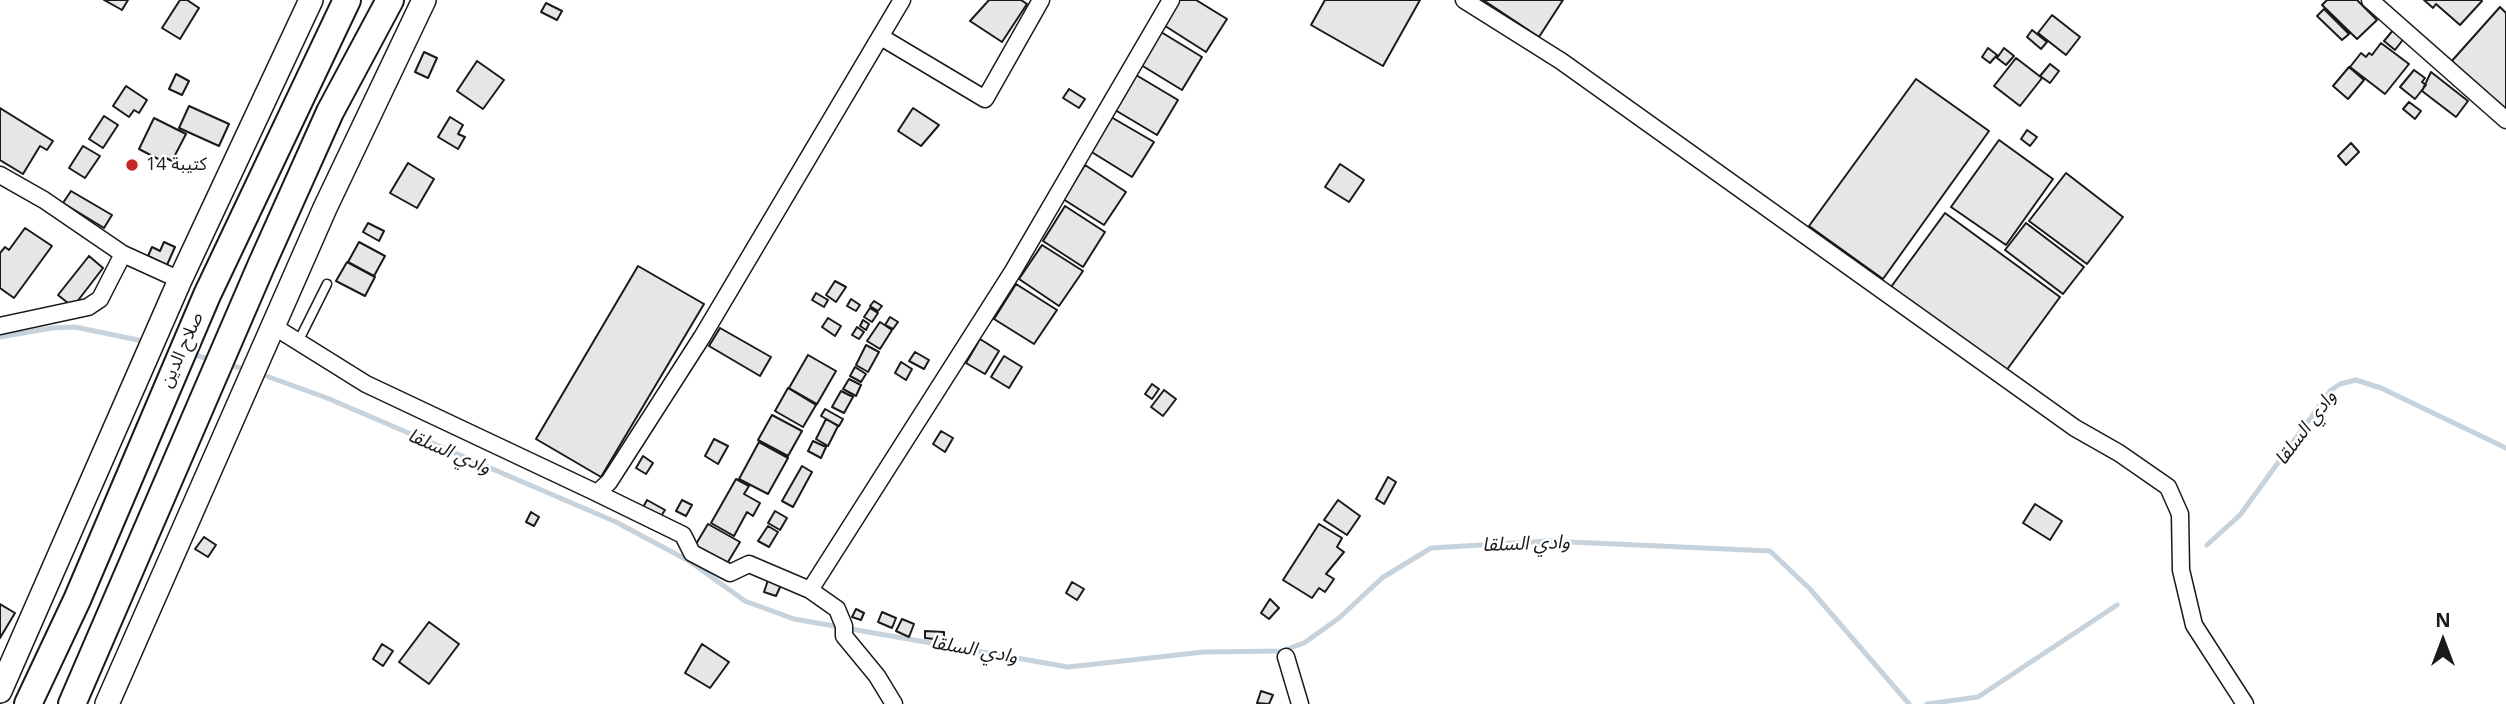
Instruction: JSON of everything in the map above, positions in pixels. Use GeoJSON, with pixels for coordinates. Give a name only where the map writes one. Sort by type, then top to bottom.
{"type":"FeatureCollection","features":[{"type":"Feature","properties":{"kind":"highway","name":"صلاح الدين"},"geometry":{"type":"LineString","coordinates":[[28,704],[121,498],[170,376],[301,91],[347,0]]}},
{"type":"Feature","properties":{"kind":"highway"},"geometry":{"type":"LineString","coordinates":[[72,704],[330,112],[390,0]]}},
{"type":"Feature","properties":{"kind":"highway"},"geometry":{"type":"LineString","coordinates":[[301,91],[309,90],[320,96],[330,112]]}},
{"type":"Feature","properties":{"kind":"main road"},"geometry":{"type":"LineString","coordinates":[[0,691],[177,286],[311,0]]}},
{"type":"Feature","properties":{"kind":"main road"},"geometry":{"type":"LineString","coordinates":[[107,704],[373,103],[424,0]]}},
{"type":"Feature","properties":{"kind":"street"},"geometry":{"type":"LineString","coordinates":[[597,493],[609,482],[702,337],[902,0]]}},
{"type":"Feature","properties":{"kind":"street"},"geometry":{"type":"LineString","coordinates":[[881,37],[985,99],[1041,0]]}},
{"type":"Feature","properties":{"kind":"street"},"geometry":{"type":"LineString","coordinates":[[810,590],[1013,271],[1171,0]]}},
{"type":"Feature","properties":{"kind":"street"},"geometry":{"type":"LineString","coordinates":[[1464,0],[1561,61],[2075,428],[2119,453],[2168,487],[2180,514],[2181,569],[2194,625],[2245,704]]}},
{"type":"Feature","properties":{"kind":"street"},"geometry":{"type":"LineString","coordinates":[[2370,0],[2506,120]]}},
{"type":"Feature","properties":{"kind":"street"},"geometry":{"type":"LineString","coordinates":[[0,174],[177,286]]}},
{"type":"Feature","properties":{"kind":"street"},"geometry":{"type":"LineString","coordinates":[[0,326],[88,307],[100,299],[123,254]]}},
{"type":"Feature","properties":{"kind":"street"},"geometry":{"type":"LineString","coordinates":[[273,326],[366,384],[683,535],[692,553],[730,573],[750,565],[810,590],[837,609],[844,625],[844,636],[877,676],[894,704]]}},
{"type":"Feature","properties":{"kind":"street"},"geometry":{"type":"LineString","coordinates":[[1286,657],[1300,704]]}},
{"type":"Feature","properties":{"kind":"lane"},"geometry":{"type":"LineString","coordinates":[[299,340],[327,284]]}},
{"type":"Feature","properties":{"kind":"building"},"geometry":{"type":"Polygon","coordinates":[[[104,0],[128,0],[122,10],[104,0]]]}},
{"type":"Feature","properties":{"kind":"building"},"geometry":{"type":"Polygon","coordinates":[[[180,0],[187,0],[199,8],[180,39],[162,28],[180,0]]]}},
{"type":"Feature","properties":{"kind":"building"},"geometry":{"type":"Polygon","coordinates":[[[989,0],[1021,0],[1027,4],[1002,42],[970,21],[989,0]]]}},
{"type":"Feature","properties":{"kind":"building"},"geometry":{"type":"Polygon","coordinates":[[[1177,0],[1196,0],[1227,19],[1206,52],[1162,24],[1177,0]]]}},
{"type":"Feature","properties":{"kind":"building"},"geometry":{"type":"Polygon","coordinates":[[[1325,0],[1420,0],[1383,66],[1311,25],[1325,0]]]}},
{"type":"Feature","properties":{"kind":"building"},"geometry":{"type":"Polygon","coordinates":[[[1483,0],[1563,0],[1539,37],[1483,0]]]}},
{"type":"Feature","properties":{"kind":"building"},"geometry":{"type":"Polygon","coordinates":[[[2327,0],[2357,0],[2377,20],[2357,39],[2322,5],[2327,0]]]}},
{"type":"Feature","properties":{"kind":"building"},"geometry":{"type":"Polygon","coordinates":[[[2424,0],[2482,1],[2460,25],[2436,4],[2433,8],[2424,0]]]}},
{"type":"Feature","properties":{"kind":"building"},"geometry":{"type":"Polygon","coordinates":[[[546,3],[562,11],[557,20],[541,12],[546,3]]]}},
{"type":"Feature","properties":{"kind":"building"},"geometry":{"type":"Polygon","coordinates":[[[2500,7],[2506,13],[2506,112],[2450,63],[2500,7]]]}},
{"type":"Feature","properties":{"kind":"building"},"geometry":{"type":"Polygon","coordinates":[[[2324,9],[2349,34],[2342,40],[2317,16],[2324,9]]]}},
{"type":"Feature","properties":{"kind":"building"},"geometry":{"type":"Polygon","coordinates":[[[2052,15],[2080,37],[2066,55],[2038,33],[2052,15]]]}},
{"type":"Feature","properties":{"kind":"building"},"geometry":{"type":"Polygon","coordinates":[[[2394,29],[2405,37],[2395,50],[2384,41],[2394,29]]]}},
{"type":"Feature","properties":{"kind":"building"},"geometry":{"type":"Polygon","coordinates":[[[2032,30],[2047,42],[2041,49],[2027,37],[2032,30]]]}},
{"type":"Feature","properties":{"kind":"building"},"geometry":{"type":"Polygon","coordinates":[[[1161,32],[1202,57],[1182,90],[1141,65],[1161,32]]]}},
{"type":"Feature","properties":{"kind":"building"},"geometry":{"type":"Polygon","coordinates":[[[2381,43],[2409,64],[2385,94],[2350,67],[2361,53],[2366,57],[2369,53],[2372,55],[2381,43]]]}},
{"type":"Feature","properties":{"kind":"building"},"geometry":{"type":"Polygon","coordinates":[[[1988,48],[1997,55],[1990,63],[1982,57],[1988,48]]]}},
{"type":"Feature","properties":{"kind":"building"},"geometry":{"type":"Polygon","coordinates":[[[2004,48],[2014,56],[2006,65],[1997,58],[2004,48]]]}},
{"type":"Feature","properties":{"kind":"building"},"geometry":{"type":"Polygon","coordinates":[[[424,52],[437,58],[428,78],[415,72],[424,52]]]}},
{"type":"Feature","properties":{"kind":"building"},"geometry":{"type":"Polygon","coordinates":[[[2016,58],[2042,78],[2020,106],[1994,86],[2016,58]]]}},
{"type":"Feature","properties":{"kind":"building"},"geometry":{"type":"Polygon","coordinates":[[[477,61],[504,80],[483,109],[457,91],[477,61]]]}},
{"type":"Feature","properties":{"kind":"building"},"geometry":{"type":"Polygon","coordinates":[[[2050,64],[2059,71],[2050,83],[2040,76],[2050,64]]]}},
{"type":"Feature","properties":{"kind":"building"},"geometry":{"type":"Polygon","coordinates":[[[2349,67],[2364,80],[2348,99],[2333,86],[2349,67]]]}},
{"type":"Feature","properties":{"kind":"building"},"geometry":{"type":"Polygon","coordinates":[[[2414,70],[2425,78],[2422,82],[2426,85],[2415,99],[2400,87],[2414,70]]]}},
{"type":"Feature","properties":{"kind":"building"},"geometry":{"type":"Polygon","coordinates":[[[2431,72],[2468,101],[2456,117],[2422,91],[2431,72]]]}},
{"type":"Feature","properties":{"kind":"building"},"geometry":{"type":"Polygon","coordinates":[[[176,74],[189,81],[182,95],[169,89],[176,74]]]}},
{"type":"Feature","properties":{"kind":"building"},"geometry":{"type":"Polygon","coordinates":[[[1136,75],[1178,100],[1157,135],[1115,110],[1136,75]]]}},
{"type":"Feature","properties":{"kind":"building"},"geometry":{"type":"Polygon","coordinates":[[[1916,79],[1989,131],[1883,279],[1809,226],[1916,79]]]}},
{"type":"Feature","properties":{"kind":"building"},"geometry":{"type":"Polygon","coordinates":[[[126,86],[147,100],[139,113],[134,110],[129,117],[113,106],[126,86]]]}},
{"type":"Feature","properties":{"kind":"building"},"geometry":{"type":"Polygon","coordinates":[[[1069,89],[1085,99],[1079,108],[1063,98],[1069,89]]]}},
{"type":"Feature","properties":{"kind":"building"},"geometry":{"type":"Polygon","coordinates":[[[2409,102],[2421,111],[2415,119],[2403,109],[2409,102]]]}},
{"type":"Feature","properties":{"kind":"building"},"geometry":{"type":"Polygon","coordinates":[[[189,106],[229,124],[219,146],[179,128],[189,106]]]}},
{"type":"Feature","properties":{"kind":"building"},"geometry":{"type":"Polygon","coordinates":[[[0,108],[53,141],[47,150],[40,146],[23,174],[0,160],[0,108]]]}},
{"type":"Feature","properties":{"kind":"building"},"geometry":{"type":"Polygon","coordinates":[[[913,108],[939,125],[921,146],[898,131],[913,108]]]}},
{"type":"Feature","properties":{"kind":"building"},"geometry":{"type":"Polygon","coordinates":[[[104,116],[118,125],[103,148],[89,139],[104,116]]]}},
{"type":"Feature","properties":{"kind":"building"},"geometry":{"type":"Polygon","coordinates":[[[450,117],[463,125],[458,134],[465,137],[458,149],[438,137],[450,117]]]}},
{"type":"Feature","properties":{"kind":"building"},"geometry":{"type":"Polygon","coordinates":[[[1111,117],[1154,142],[1132,177],[1090,151],[1111,117]]]}},
{"type":"Feature","properties":{"kind":"building"},"geometry":{"type":"Polygon","coordinates":[[[154,118],[186,134],[172,161],[162,156],[160,160],[139,149],[154,118]]]}},
{"type":"Feature","properties":{"kind":"building"},"geometry":{"type":"Polygon","coordinates":[[[2027,130],[2037,137],[2030,146],[2021,139],[2027,130]]]}},
{"type":"Feature","properties":{"kind":"building"},"geometry":{"type":"Polygon","coordinates":[[[1999,140],[2053,179],[2006,245],[1951,207],[1999,140]]]}},
{"type":"Feature","properties":{"kind":"building"},"geometry":{"type":"Polygon","coordinates":[[[2351,143],[2359,152],[2346,165],[2338,156],[2351,143]]]}},
{"type":"Feature","properties":{"kind":"building"},"geometry":{"type":"Polygon","coordinates":[[[83,146],[100,156],[85,178],[69,168],[83,146]]]}},
{"type":"Feature","properties":{"kind":"building"},"geometry":{"type":"Polygon","coordinates":[[[408,163],[434,179],[417,208],[390,193],[408,163]]]}},
{"type":"Feature","properties":{"kind":"building"},"geometry":{"type":"Polygon","coordinates":[[[1340,164],[1364,180],[1349,202],[1325,187],[1340,164]]]}},
{"type":"Feature","properties":{"kind":"building"},"geometry":{"type":"Polygon","coordinates":[[[1085,165],[1126,192],[1104,225],[1063,199],[1085,165]]]}},
{"type":"Feature","properties":{"kind":"building"},"geometry":{"type":"Polygon","coordinates":[[[2066,173],[2123,217],[2087,264],[2029,221],[2066,173]]]}},
{"type":"Feature","properties":{"kind":"building"},"geometry":{"type":"Polygon","coordinates":[[[71,191],[112,215],[104,228],[63,203],[71,191]]]}},
{"type":"Feature","properties":{"kind":"building"},"geometry":{"type":"Polygon","coordinates":[[[1065,206],[1105,232],[1083,267],[1043,241],[1065,206]]]}},
{"type":"Feature","properties":{"kind":"building"},"geometry":{"type":"Polygon","coordinates":[[[1945,213],[2060,297],[2006,371],[1891,287],[1945,213]]]}},
{"type":"Feature","properties":{"kind":"building"},"geometry":{"type":"Polygon","coordinates":[[[368,223],[384,231],[379,241],[363,232],[368,223]]]}},
{"type":"Feature","properties":{"kind":"building"},"geometry":{"type":"Polygon","coordinates":[[[2026,223],[2084,267],[2063,294],[2005,250],[2026,223]]]}},
{"type":"Feature","properties":{"kind":"building"},"geometry":{"type":"Polygon","coordinates":[[[25,228],[52,246],[14,298],[0,288],[0,253],[5,247],[9,250],[25,228]]]}},
{"type":"Feature","properties":{"kind":"building"},"geometry":{"type":"Polygon","coordinates":[[[164,242],[175,247],[167,265],[148,256],[152,247],[160,251],[164,242]]]}},
{"type":"Feature","properties":{"kind":"building"},"geometry":{"type":"Polygon","coordinates":[[[359,242],[385,256],[374,276],[348,262],[359,242]]]}},
{"type":"Feature","properties":{"kind":"building"},"geometry":{"type":"Polygon","coordinates":[[[1042,245],[1083,271],[1059,306],[1019,279],[1042,245]]]}},
{"type":"Feature","properties":{"kind":"building"},"geometry":{"type":"Polygon","coordinates":[[[89,256],[103,268],[73,307],[58,295],[89,256]]]}},
{"type":"Feature","properties":{"kind":"building"},"geometry":{"type":"Polygon","coordinates":[[[347,262],[375,277],[365,296],[336,281],[347,262]]]}},
{"type":"Feature","properties":{"kind":"building"},"geometry":{"type":"Polygon","coordinates":[[[638,266],[704,304],[601,477],[536,439],[638,266]]]}},
{"type":"Feature","properties":{"kind":"building"},"geometry":{"type":"Polygon","coordinates":[[[835,281],[846,287],[836,302],[826,295],[835,281]]]}},
{"type":"Feature","properties":{"kind":"building"},"geometry":{"type":"Polygon","coordinates":[[[1016,284],[1057,310],[1034,344],[994,319],[1016,284]]]}},
{"type":"Feature","properties":{"kind":"building"},"geometry":{"type":"Polygon","coordinates":[[[816,293],[828,300],[824,307],[812,300],[816,293]]]}},
{"type":"Feature","properties":{"kind":"building"},"geometry":{"type":"Polygon","coordinates":[[[851,299],[860,305],[856,311],[847,306],[851,299]]]}},
{"type":"Feature","properties":{"kind":"building"},"geometry":{"type":"Polygon","coordinates":[[[874,301],[882,306],[878,311],[870,306],[874,301]]]}},
{"type":"Feature","properties":{"kind":"building"},"geometry":{"type":"Polygon","coordinates":[[[870,308],[878,313],[872,322],[864,317],[870,308]]]}},
{"type":"Feature","properties":{"kind":"building"},"geometry":{"type":"Polygon","coordinates":[[[890,317],[898,322],[893,329],[885,325],[890,317]]]}},
{"type":"Feature","properties":{"kind":"building"},"geometry":{"type":"Polygon","coordinates":[[[828,318],[841,326],[835,336],[822,327],[828,318]]]}},
{"type":"Feature","properties":{"kind":"building"},"geometry":{"type":"Polygon","coordinates":[[[863,320],[869,324],[866,330],[860,326],[863,320]]]}},
{"type":"Feature","properties":{"kind":"building"},"geometry":{"type":"Polygon","coordinates":[[[880,322],[892,330],[880,349],[867,341],[880,322]]]}},
{"type":"Feature","properties":{"kind":"building"},"geometry":{"type":"Polygon","coordinates":[[[857,327],[864,332],[859,339],[852,335],[857,327]]]}},
{"type":"Feature","properties":{"kind":"building"},"geometry":{"type":"Polygon","coordinates":[[[720,328],[771,357],[760,376],[709,346],[720,328]]]}},
{"type":"Feature","properties":{"kind":"building"},"geometry":{"type":"Polygon","coordinates":[[[980,339],[999,351],[985,374],[966,363],[980,339]]]}},
{"type":"Feature","properties":{"kind":"building"},"geometry":{"type":"Polygon","coordinates":[[[866,345],[879,352],[868,372],[856,365],[866,345]]]}},
{"type":"Feature","properties":{"kind":"building"},"geometry":{"type":"Polygon","coordinates":[[[915,352],[929,360],[924,369],[909,361],[915,352]]]}},
{"type":"Feature","properties":{"kind":"building"},"geometry":{"type":"Polygon","coordinates":[[[808,355],[836,371],[817,404],[789,388],[808,355]]]}},
{"type":"Feature","properties":{"kind":"building"},"geometry":{"type":"Polygon","coordinates":[[[1004,356],[1022,367],[1009,388],[991,377],[1004,356]]]}},
{"type":"Feature","properties":{"kind":"building"},"geometry":{"type":"Polygon","coordinates":[[[901,362],[912,369],[906,380],[895,373],[901,362]]]}},
{"type":"Feature","properties":{"kind":"building"},"geometry":{"type":"Polygon","coordinates":[[[855,367],[866,374],[861,382],[850,376],[855,367]]]}},
{"type":"Feature","properties":{"kind":"building"},"geometry":{"type":"Polygon","coordinates":[[[849,379],[861,385],[856,396],[843,389],[849,379]]]}},
{"type":"Feature","properties":{"kind":"building"},"geometry":{"type":"Polygon","coordinates":[[[1152,384],[1159,389],[1152,399],[1145,394],[1152,384]]]}},
{"type":"Feature","properties":{"kind":"building"},"geometry":{"type":"Polygon","coordinates":[[[788,388],[816,405],[803,427],[775,411],[788,388]]]}},
{"type":"Feature","properties":{"kind":"building"},"geometry":{"type":"Polygon","coordinates":[[[1164,390],[1176,399],[1163,416],[1151,407],[1164,390]]]}},
{"type":"Feature","properties":{"kind":"building"},"geometry":{"type":"Polygon","coordinates":[[[841,391],[853,397],[844,413],[832,407],[841,391]]]}},
{"type":"Feature","properties":{"kind":"building"},"geometry":{"type":"Polygon","coordinates":[[[825,409],[843,419],[839,426],[821,416],[825,409]]]}},
{"type":"Feature","properties":{"kind":"building"},"geometry":{"type":"Polygon","coordinates":[[[772,415],[802,431],[788,456],[758,440],[772,415]]]}},
{"type":"Feature","properties":{"kind":"building"},"geometry":{"type":"Polygon","coordinates":[[[826,419],[838,426],[828,446],[816,439],[826,419]]]}},
{"type":"Feature","properties":{"kind":"building"},"geometry":{"type":"Polygon","coordinates":[[[941,431],[953,438],[945,452],[933,444],[941,431]]]}},
{"type":"Feature","properties":{"kind":"building"},"geometry":{"type":"Polygon","coordinates":[[[714,439],[728,446],[718,464],[705,456],[714,439]]]}},
{"type":"Feature","properties":{"kind":"building"},"geometry":{"type":"Polygon","coordinates":[[[813,441],[826,447],[821,458],[808,451],[813,441]]]}},
{"type":"Feature","properties":{"kind":"building"},"geometry":{"type":"Polygon","coordinates":[[[759,442],[788,458],[768,494],[739,479],[759,442]]]}},
{"type":"Feature","properties":{"kind":"building"},"geometry":{"type":"Polygon","coordinates":[[[643,456],[653,463],[646,474],[636,468],[643,456]]]}},
{"type":"Feature","properties":{"kind":"building"},"geometry":{"type":"Polygon","coordinates":[[[802,466],[812,472],[793,507],[782,501],[802,466]]]}},
{"type":"Feature","properties":{"kind":"building"},"geometry":{"type":"Polygon","coordinates":[[[1388,477],[1396,482],[1384,504],[1376,499],[1388,477]]]}},
{"type":"Feature","properties":{"kind":"building"},"geometry":{"type":"Polygon","coordinates":[[[736,479],[749,486],[744,494],[760,503],[753,516],[747,512],[734,536],[711,523],[736,479]]]}},
{"type":"Feature","properties":{"kind":"building"},"geometry":{"type":"Polygon","coordinates":[[[647,500],[665,510],[658,521],[641,511],[647,500]]]}},
{"type":"Feature","properties":{"kind":"building"},"geometry":{"type":"Polygon","coordinates":[[[682,500],[692,505],[686,516],[676,511],[682,500]]]}},
{"type":"Feature","properties":{"kind":"building"},"geometry":{"type":"Polygon","coordinates":[[[1338,500],[1360,516],[1347,535],[1324,520],[1338,500]]]}},
{"type":"Feature","properties":{"kind":"building"},"geometry":{"type":"Polygon","coordinates":[[[2035,504],[2062,521],[2050,540],[2023,523],[2035,504]]]}},
{"type":"Feature","properties":{"kind":"building"},"geometry":{"type":"Polygon","coordinates":[[[775,511],[787,518],[780,530],[768,523],[775,511]]]}},
{"type":"Feature","properties":{"kind":"building"},"geometry":{"type":"Polygon","coordinates":[[[531,512],[539,517],[534,526],[526,522],[531,512]]]}},
{"type":"Feature","properties":{"kind":"building"},"geometry":{"type":"Polygon","coordinates":[[[708,524],[740,542],[725,567],[693,549],[708,524]]]}},
{"type":"Feature","properties":{"kind":"building"},"geometry":{"type":"Polygon","coordinates":[[[1319,524],[1342,538],[1337,547],[1344,552],[1326,574],[1334,579],[1325,592],[1319,588],[1312,598],[1283,580],[1319,524]]]}},
{"type":"Feature","properties":{"kind":"building"},"geometry":{"type":"Polygon","coordinates":[[[768,526],[778,532],[769,547],[758,541],[768,526]]]}},
{"type":"Feature","properties":{"kind":"building"},"geometry":{"type":"Polygon","coordinates":[[[204,537],[216,545],[208,557],[195,549],[204,537]]]}},
{"type":"Feature","properties":{"kind":"building"},"geometry":{"type":"Polygon","coordinates":[[[768,580],[781,585],[776,596],[764,592],[768,580]]]}},
{"type":"Feature","properties":{"kind":"building"},"geometry":{"type":"Polygon","coordinates":[[[1072,582],[1084,589],[1077,600],[1066,593],[1072,582]]]}},
{"type":"Feature","properties":{"kind":"building"},"geometry":{"type":"Polygon","coordinates":[[[1270,599],[1279,608],[1269,619],[1261,613],[1270,599]]]}},
{"type":"Feature","properties":{"kind":"building"},"geometry":{"type":"Polygon","coordinates":[[[0,604],[15,613],[0,638],[0,604]]]}},
{"type":"Feature","properties":{"kind":"building"},"geometry":{"type":"Polygon","coordinates":[[[856,609],[864,613],[861,620],[852,617],[856,609]]]}},
{"type":"Feature","properties":{"kind":"building"},"geometry":{"type":"Polygon","coordinates":[[[882,612],[896,618],[892,628],[878,622],[882,612]]]}},
{"type":"Feature","properties":{"kind":"building"},"geometry":{"type":"Polygon","coordinates":[[[902,619],[914,624],[909,637],[896,631],[902,619]]]}},
{"type":"Feature","properties":{"kind":"building"},"geometry":{"type":"Polygon","coordinates":[[[429,622],[459,644],[429,684],[399,662],[429,622]]]}},
{"type":"Feature","properties":{"kind":"building"},"geometry":{"type":"Polygon","coordinates":[[[925,631],[944,632],[944,640],[925,638],[925,631]]]}},
{"type":"Feature","properties":{"kind":"building"},"geometry":{"type":"Polygon","coordinates":[[[382,644],[393,651],[383,666],[373,659],[382,644]]]}},
{"type":"Feature","properties":{"kind":"building"},"geometry":{"type":"Polygon","coordinates":[[[702,644],[729,662],[710,688],[685,673],[702,644]]]}},
{"type":"Feature","properties":{"kind":"building"},"geometry":{"type":"Polygon","coordinates":[[[1261,691],[1273,695],[1269,704],[1257,703],[1261,691]]]}},
{"type":"Feature","properties":{"kind":"waterway","name":"وادي السلقا"},"geometry":{"type":"LineString","coordinates":[[0,337],[75,327],[148,342]]}},
{"type":"Feature","properties":{"kind":"waterway","name":"وادي السلقا"},"geometry":{"type":"LineString","coordinates":[[191,354],[212,360]]}},
{"type":"Feature","properties":{"kind":"waterway","name":"وادي السلقا"},"geometry":{"type":"LineString","coordinates":[[228,365],[249,370]]}},
{"type":"Feature","properties":{"kind":"waterway","name":"وادي السلقا"},"geometry":{"type":"LineString","coordinates":[[258,373],[327,398],[616,522],[689,561],[745,601],[794,619],[1068,667],[1204,652],[1282,651],[1304,643],[1339,618],[1382,578],[1431,548],[1548,541],[1770,551],[1810,589],[1909,704]]}},
{"type":"Feature","properties":{"kind":"waterway","name":"وادي السلقا"},"geometry":{"type":"LineString","coordinates":[[2207,545],[2240,515],[2331,390],[2340,384],[2356,380],[2381,388],[2506,448]]}},
{"type":"Feature","properties":{"kind":"waterway","name":"وادي السلقا"},"geometry":{"type":"LineString","coordinates":[[1927,704],[1978,697],[2117,605]]}},
{"type":"Feature","properties":{"kind":"place","name":"كتيبة 14"},"geometry":{"type":"Point","coordinates":[132,165]}}]}
